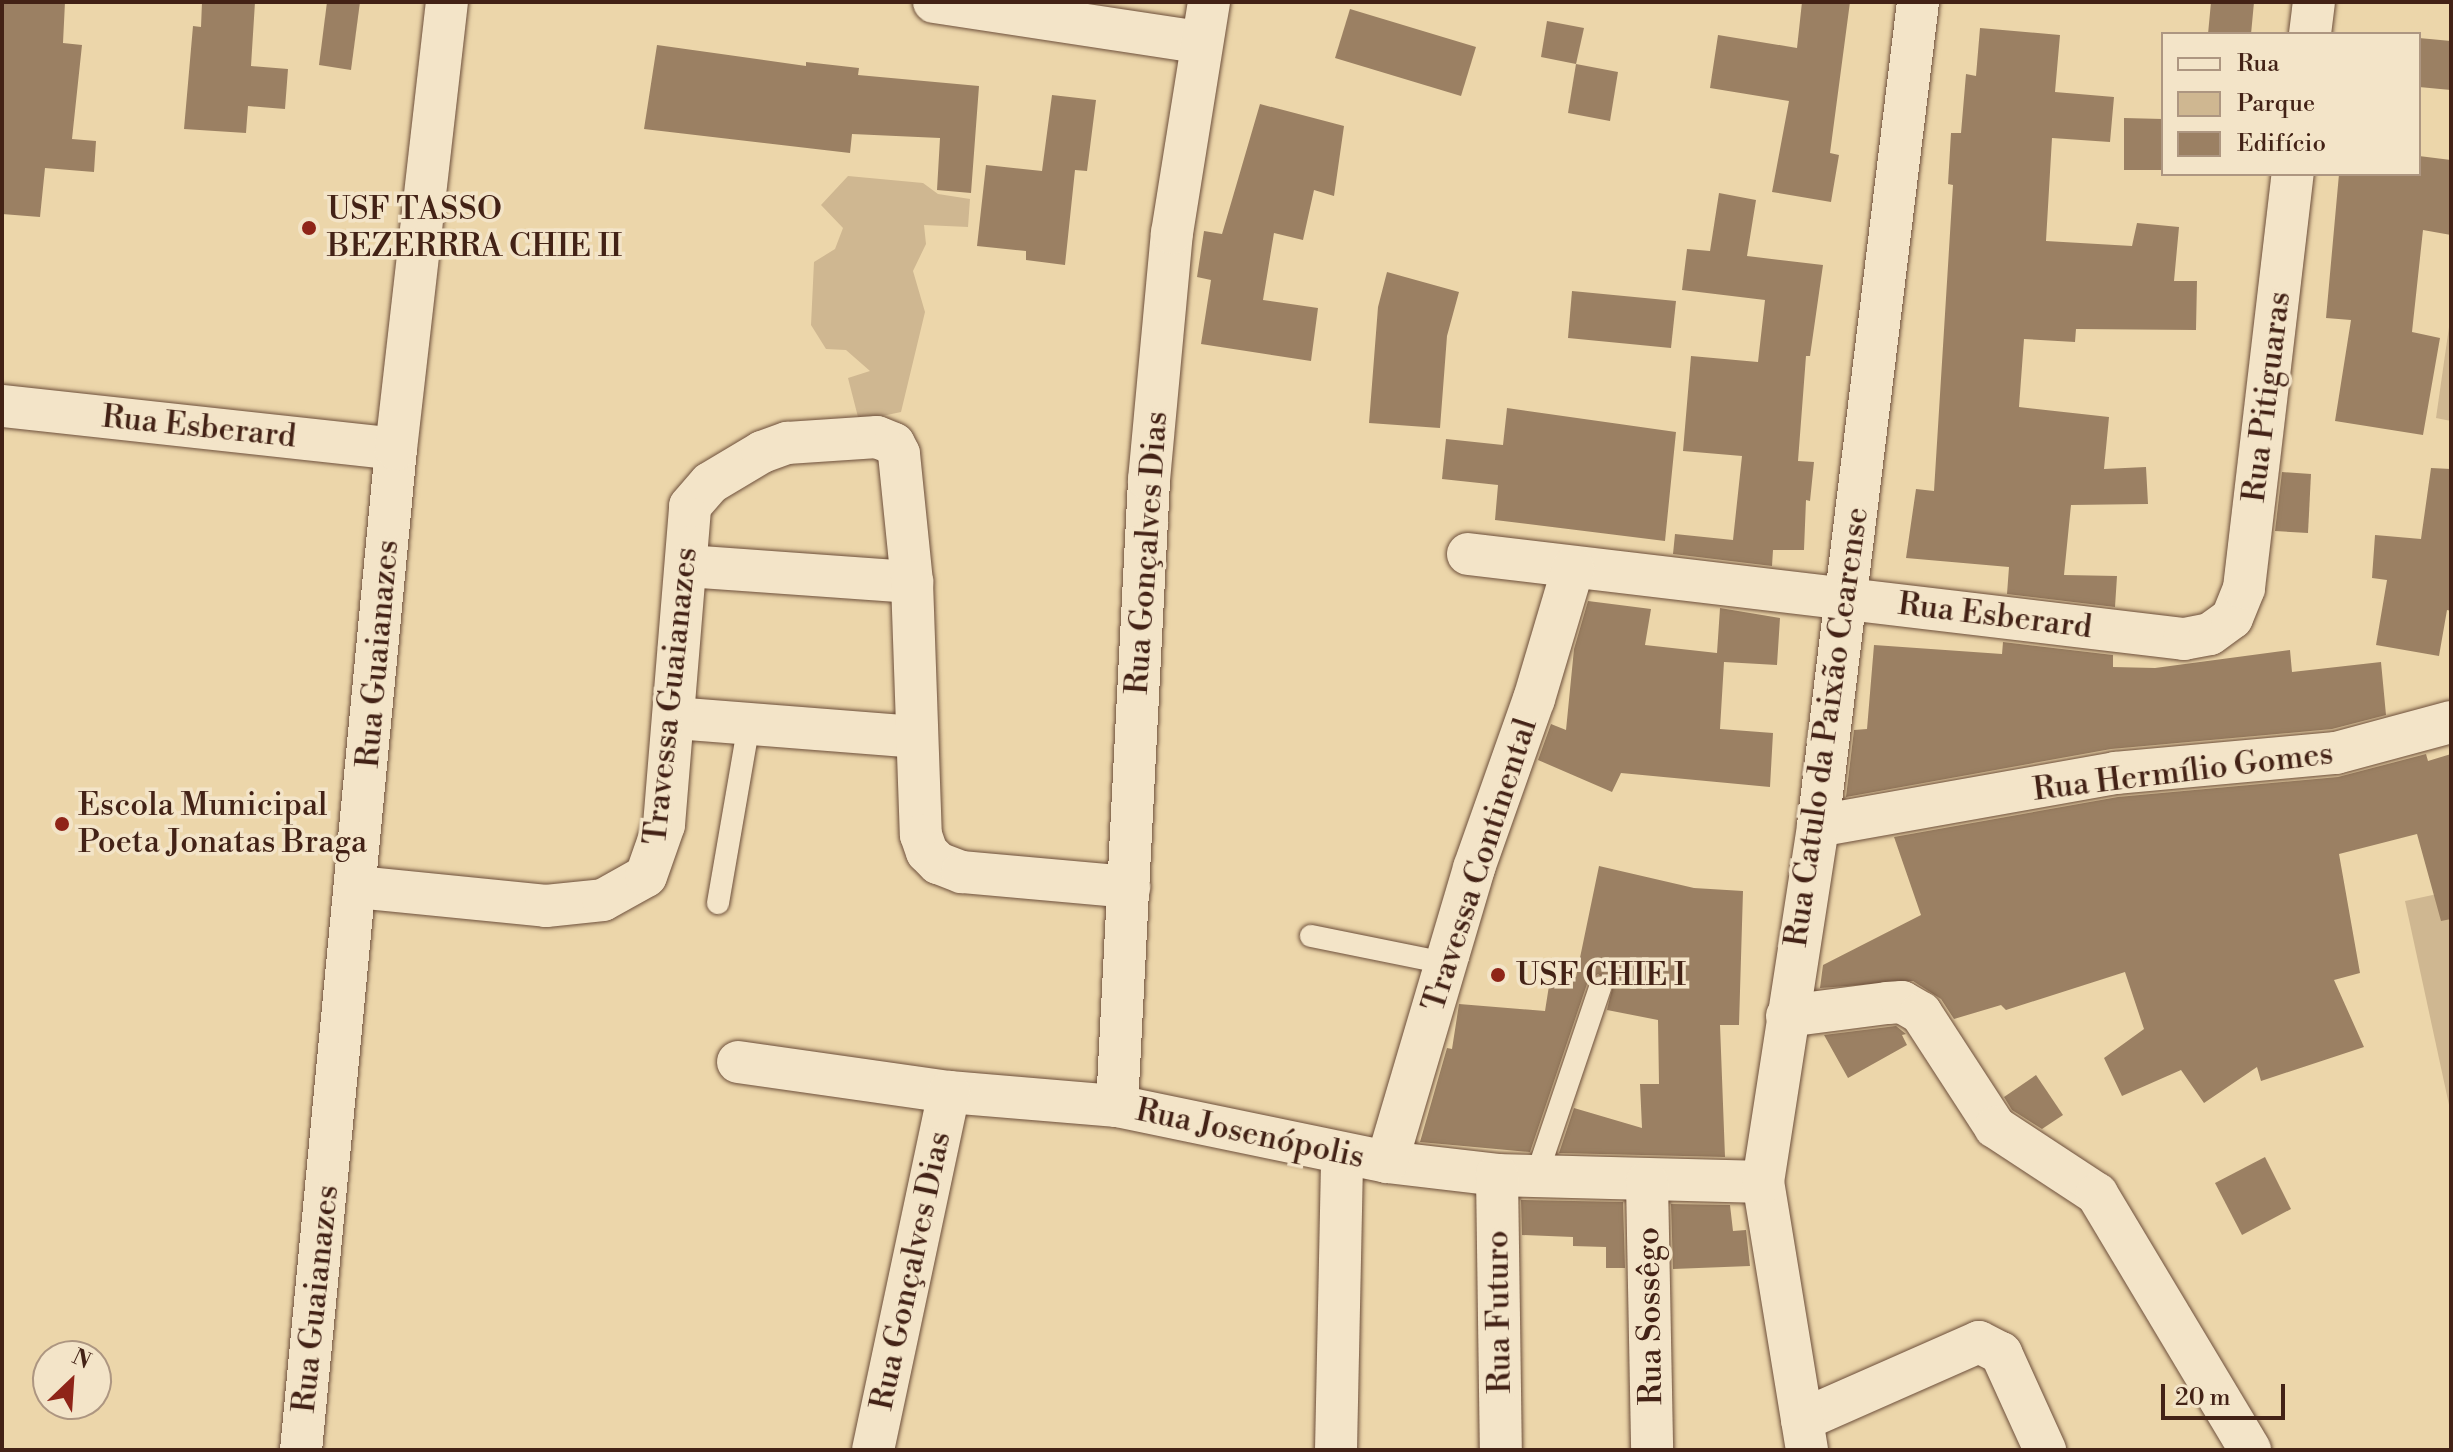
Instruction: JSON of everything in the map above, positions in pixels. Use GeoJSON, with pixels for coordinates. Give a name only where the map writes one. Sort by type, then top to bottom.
{"type":"FeatureCollection","features":[{"type":"Feature","properties":{"kind":"street","name":"Rua Guaianazes"},"geometry":{"type":"LineString","coordinates":[[301,1450],[357,887],[396,449],[447,2]]}},
{"type":"Feature","properties":{"kind":"street"},"geometry":{"type":"LineString","coordinates":[[934,2],[1200,42]]}},
{"type":"Feature","properties":{"kind":"street","name":"Rua Gonçalves Dias"},"geometry":{"type":"LineString","coordinates":[[1117,1106],[1149,480],[1172,233],[1200,42],[1209,2]]}},
{"type":"Feature","properties":{"kind":"street","name":"Rua Catulo da Paixão Cearense"},"geometry":{"type":"LineString","coordinates":[[1804,1435],[1763,1182],[1818,826],[1918,2]]}},
{"type":"Feature","properties":{"kind":"street"},"geometry":{"type":"LineString","coordinates":[[2310,32],[2314,2]]}},
{"type":"Feature","properties":{"kind":"street","name":"Rua Pitiguaras"},"geometry":{"type":"LineString","coordinates":[[2232,618],[2244,588],[2293,176]]}},
{"type":"Feature","properties":{"kind":"street","name":"Rua Esberard"},"geometry":{"type":"LineString","coordinates":[[2,406],[396,449]]}},
{"type":"Feature","properties":{"kind":"street","name":"Travessa Guaianazes"},"geometry":{"type":"LineString","coordinates":[[357,887],[546,906],[603,900],[635,886],[646,876],[658,850],[675,718],[690,506],[710,483],[762,452],[787,443],[877,437],[894,444],[899,454],[912,582]]}},
{"type":"Feature","properties":{"kind":"street","name":"Rua Esberard"},"geometry":{"type":"LineString","coordinates":[[1468,554],[2184,639],[2210,634],[2232,618]]}},
{"type":"Feature","properties":{"kind":"street"},"geometry":{"type":"LineString","coordinates":[[687,566],[912,582],[921,835],[938,863],[962,872],[1129,887]]}},
{"type":"Feature","properties":{"kind":"street","name":"Travessa Continental"},"geometry":{"type":"LineString","coordinates":[[1387,1162],[1445,963],[1573,568]]}},
{"type":"Feature","properties":{"kind":"street"},"geometry":{"type":"LineString","coordinates":[[675,718],[916,737]]}},
{"type":"Feature","properties":{"kind":"street","name":"Rua Hermílio Gomes"},"geometry":{"type":"LineString","coordinates":[[1818,826],[2115,773],[2336,753],[2451,722]]}},
{"type":"Feature","properties":{"kind":"street"},"geometry":{"type":"LineString","coordinates":[[1787,1016],[1902,1002],[1921,1013],[1995,1127],[2097,1194],[2250,1450]]}},
{"type":"Feature","properties":{"kind":"street","name":"Rua Josenópolis"},"geometry":{"type":"LineString","coordinates":[[738,1062],[949,1092],[1117,1106],[1387,1162],[1517,1176],[1647,1182],[1763,1182]]}},
{"type":"Feature","properties":{"kind":"street","name":"Rua Gonçalves Dias"},"geometry":{"type":"LineString","coordinates":[[873,1450],[949,1092]]}},
{"type":"Feature","properties":{"kind":"street"},"geometry":{"type":"LineString","coordinates":[[1336,1450],[1342,1155]]}},
{"type":"Feature","properties":{"kind":"street","name":"Rua Futuro"},"geometry":{"type":"LineString","coordinates":[[1501,1450],[1517,1176]]}},
{"type":"Feature","properties":{"kind":"street","name":"Rua Sossêgo"},"geometry":{"type":"LineString","coordinates":[[1647,1182],[1652,1450]]}},
{"type":"Feature","properties":{"kind":"street"},"geometry":{"type":"LineString","coordinates":[[1804,1435],[1979,1342],[2001,1353],[2045,1450]]}},
{"type":"Feature","properties":{"kind":"lane"},"geometry":{"type":"LineString","coordinates":[[718,903],[749,723]]}},
{"type":"Feature","properties":{"kind":"lane"},"geometry":{"type":"LineString","coordinates":[[1311,936],[1445,963]]}},
{"type":"Feature","properties":{"kind":"lane"},"geometry":{"type":"LineString","coordinates":[[1517,1176],[1600,988]]}},
{"type":"Feature","properties":{"kind":"green space"},"geometry":{"type":"Polygon","coordinates":[[[848,176],[923,183],[938,194],[970,199],[968,227],[924,225],[926,244],[913,271],[925,312],[901,412],[859,421],[848,378],[870,371],[846,350],[826,349],[811,325],[814,262],[835,249],[843,228],[821,205],[848,176]]]}},
{"type":"Feature","properties":{"kind":"green space"},"geometry":{"type":"Polygon","coordinates":[[[2451,328],[2451,421],[2436,418],[2451,328]]]}},
{"type":"Feature","properties":{"kind":"green space"},"geometry":{"type":"Polygon","coordinates":[[[2451,891],[2451,1114],[2405,901],[2451,891]]]}},
{"type":"Feature","properties":{"kind":"building"},"geometry":{"type":"Polygon","coordinates":[[[2,2],[65,2],[63,43],[82,45],[72,139],[96,141],[94,172],[45,168],[40,217],[2,214],[2,2]]]}},
{"type":"Feature","properties":{"kind":"building"},"geometry":{"type":"Polygon","coordinates":[[[202,2],[255,2],[251,66],[288,69],[285,109],[248,106],[246,133],[184,129],[193,26],[201,27],[202,2]]]}},
{"type":"Feature","properties":{"kind":"building"},"geometry":{"type":"Polygon","coordinates":[[[327,2],[360,2],[351,70],[319,65],[327,2]]]}},
{"type":"Feature","properties":{"kind":"building"},"geometry":{"type":"Polygon","coordinates":[[[1802,2],[1850,2],[1830,153],[1839,155],[1831,202],[1772,192],[1789,101],[1710,88],[1718,35],[1797,48],[1802,2]]]}},
{"type":"Feature","properties":{"kind":"building"},"geometry":{"type":"Polygon","coordinates":[[[2211,2],[2254,2],[2251,32],[2208,32],[2211,2]]]}},
{"type":"Feature","properties":{"kind":"building"},"geometry":{"type":"Polygon","coordinates":[[[1350,9],[1476,47],[1461,96],[1335,58],[1350,9]]]}},
{"type":"Feature","properties":{"kind":"building"},"geometry":{"type":"Polygon","coordinates":[[[1547,21],[1584,28],[1576,64],[1541,57],[1547,21]]]}},
{"type":"Feature","properties":{"kind":"building"},"geometry":{"type":"Polygon","coordinates":[[[1980,28],[2060,35],[2055,92],[2114,97],[2110,142],[2052,138],[2046,241],[2132,246],[2137,223],[2179,227],[2174,281],[2197,281],[2196,330],[2076,329],[2075,342],[2024,339],[2019,407],[2109,417],[2104,469],[2146,467],[2148,504],[2071,505],[2064,575],[2117,576],[2115,607],[2007,594],[2009,567],[1906,558],[1916,489],[1934,491],[1953,185],[1948,184],[1951,133],[1961,133],[1966,74],[1976,76],[1980,28]]]}},
{"type":"Feature","properties":{"kind":"building"},"geometry":{"type":"Polygon","coordinates":[[[2421,38],[2451,41],[2451,90],[2421,87],[2421,38]]]}},
{"type":"Feature","properties":{"kind":"building"},"geometry":{"type":"Polygon","coordinates":[[[657,45],[806,66],[806,62],[859,68],[858,75],[979,86],[971,193],[937,190],[940,138],[852,134],[850,153],[644,129],[657,45]]]}},
{"type":"Feature","properties":{"kind":"building"},"geometry":{"type":"Polygon","coordinates":[[[1576,64],[1618,72],[1610,121],[1568,113],[1576,64]]]}},
{"type":"Feature","properties":{"kind":"building"},"geometry":{"type":"Polygon","coordinates":[[[1052,95],[1096,100],[1087,171],[1075,170],[1065,265],[1026,260],[1026,251],[977,246],[986,165],[1042,171],[1052,95]]]}},
{"type":"Feature","properties":{"kind":"building"},"geometry":{"type":"Polygon","coordinates":[[[1260,104],[1344,126],[1334,196],[1314,190],[1303,240],[1274,233],[1263,300],[1318,308],[1311,361],[1201,344],[1211,280],[1197,277],[1204,231],[1222,234],[1260,104]]]}},
{"type":"Feature","properties":{"kind":"building"},"geometry":{"type":"Polygon","coordinates":[[[2124,118],[2161,119],[2161,170],[2124,170],[2124,118]]]}},
{"type":"Feature","properties":{"kind":"building"},"geometry":{"type":"Polygon","coordinates":[[[2421,156],[2451,160],[2451,235],[2423,230],[2412,332],[2440,338],[2423,435],[2335,421],[2351,320],[2326,318],[2339,176],[2421,176],[2421,156]]]}},
{"type":"Feature","properties":{"kind":"building"},"geometry":{"type":"Polygon","coordinates":[[[1719,193],[1756,200],[1747,256],[1823,265],[1810,356],[1806,356],[1798,461],[1814,462],[1810,501],[1806,500],[1804,550],[1773,550],[1772,566],[1673,554],[1675,534],[1733,540],[1742,456],[1683,451],[1691,356],[1758,362],[1765,300],[1682,290],[1687,249],[1710,251],[1719,193]]]}},
{"type":"Feature","properties":{"kind":"building"},"geometry":{"type":"Polygon","coordinates":[[[1387,272],[1459,292],[1447,336],[1440,428],[1369,423],[1378,307],[1387,272]]]}},
{"type":"Feature","properties":{"kind":"building"},"geometry":{"type":"Polygon","coordinates":[[[1572,291],[1676,301],[1671,348],[1568,338],[1572,291]]]}},
{"type":"Feature","properties":{"kind":"building"},"geometry":{"type":"Polygon","coordinates":[[[1507,408],[1676,432],[1665,541],[1495,520],[1498,485],[1442,479],[1446,439],[1503,445],[1507,408]]]}},
{"type":"Feature","properties":{"kind":"building"},"geometry":{"type":"Polygon","coordinates":[[[2431,468],[2451,469],[2451,611],[2447,610],[2439,656],[2376,645],[2387,580],[2372,578],[2375,535],[2421,539],[2431,468]]]}},
{"type":"Feature","properties":{"kind":"building"},"geometry":{"type":"Polygon","coordinates":[[[2282,472],[2311,474],[2308,533],[2275,531],[2282,472]]]}},
{"type":"Feature","properties":{"kind":"building"},"geometry":{"type":"Polygon","coordinates":[[[1588,601],[1651,609],[1645,645],[1717,653],[1720,608],[1780,618],[1777,665],[1724,662],[1720,729],[1773,733],[1770,787],[1621,773],[1612,792],[1538,760],[1551,724],[1566,730],[1574,649],[1588,601]]]}},
{"type":"Feature","properties":{"kind":"building"},"geometry":{"type":"Polygon","coordinates":[[[2003,642],[2113,655],[2113,667],[2155,668],[2290,650],[2292,672],[2381,662],[2386,715],[2332,729],[2111,749],[1846,797],[1854,730],[1867,729],[1874,645],[2002,654],[2003,642]]]}},
{"type":"Feature","properties":{"kind":"building"},"geometry":{"type":"Polygon","coordinates":[[[2426,754],[2428,761],[2451,754],[2451,919],[2441,921],[2417,834],[2339,854],[2360,973],[2334,980],[2364,1047],[2261,1081],[2257,1067],[2204,1103],[2181,1070],[2122,1096],[2104,1058],[2144,1029],[2125,972],[2006,1010],[2001,1005],[1954,1019],[1941,999],[1913,981],[1820,988],[1823,965],[1921,915],[1894,837],[2118,797],[2338,777],[2426,754]]]}},
{"type":"Feature","properties":{"kind":"building"},"geometry":{"type":"Polygon","coordinates":[[[1599,866],[1694,888],[1743,891],[1739,1025],[1720,1025],[1725,1157],[1559,1153],[1574,1108],[1642,1128],[1640,1084],[1659,1084],[1658,1020],[1607,1010],[1613,985],[1598,974],[1587,984],[1530,1152],[1420,1142],[1447,1048],[1452,1049],[1459,1004],[1545,1011],[1551,973],[1576,977],[1599,866]]]}},
{"type":"Feature","properties":{"kind":"building"},"geometry":{"type":"Polygon","coordinates":[[[1896,1026],[1906,1034],[1902,1035],[1907,1045],[1848,1078],[1824,1035],[1896,1026]]]}},
{"type":"Feature","properties":{"kind":"building"},"geometry":{"type":"Polygon","coordinates":[[[2036,1075],[2063,1115],[2042,1129],[2012,1110],[2004,1097],[2036,1075]]]}},
{"type":"Feature","properties":{"kind":"building"},"geometry":{"type":"Polygon","coordinates":[[[2265,1157],[2291,1209],[2242,1235],[2215,1183],[2265,1157]]]}},
{"type":"Feature","properties":{"kind":"building"},"geometry":{"type":"Polygon","coordinates":[[[1521,1200],[1623,1202],[1625,1268],[1606,1268],[1606,1247],[1573,1246],[1573,1237],[1522,1235],[1521,1200]]]}},
{"type":"Feature","properties":{"kind":"building"},"geometry":{"type":"Polygon","coordinates":[[[1671,1204],[1730,1205],[1733,1231],[1746,1230],[1750,1266],[1673,1269],[1671,1204]]]}},
{"type":"Feature","properties":{"kind":"place","name":"USF TASSO BEZERRRA CHIE II"},"geometry":{"type":"Point","coordinates":[309,228]}},
{"type":"Feature","properties":{"kind":"place","name":"Escola Municipal Poeta Jonatas Braga"},"geometry":{"type":"Point","coordinates":[62,824]}},
{"type":"Feature","properties":{"kind":"place","name":"USF CHIE I"},"geometry":{"type":"Point","coordinates":[1498,975]}}]}
